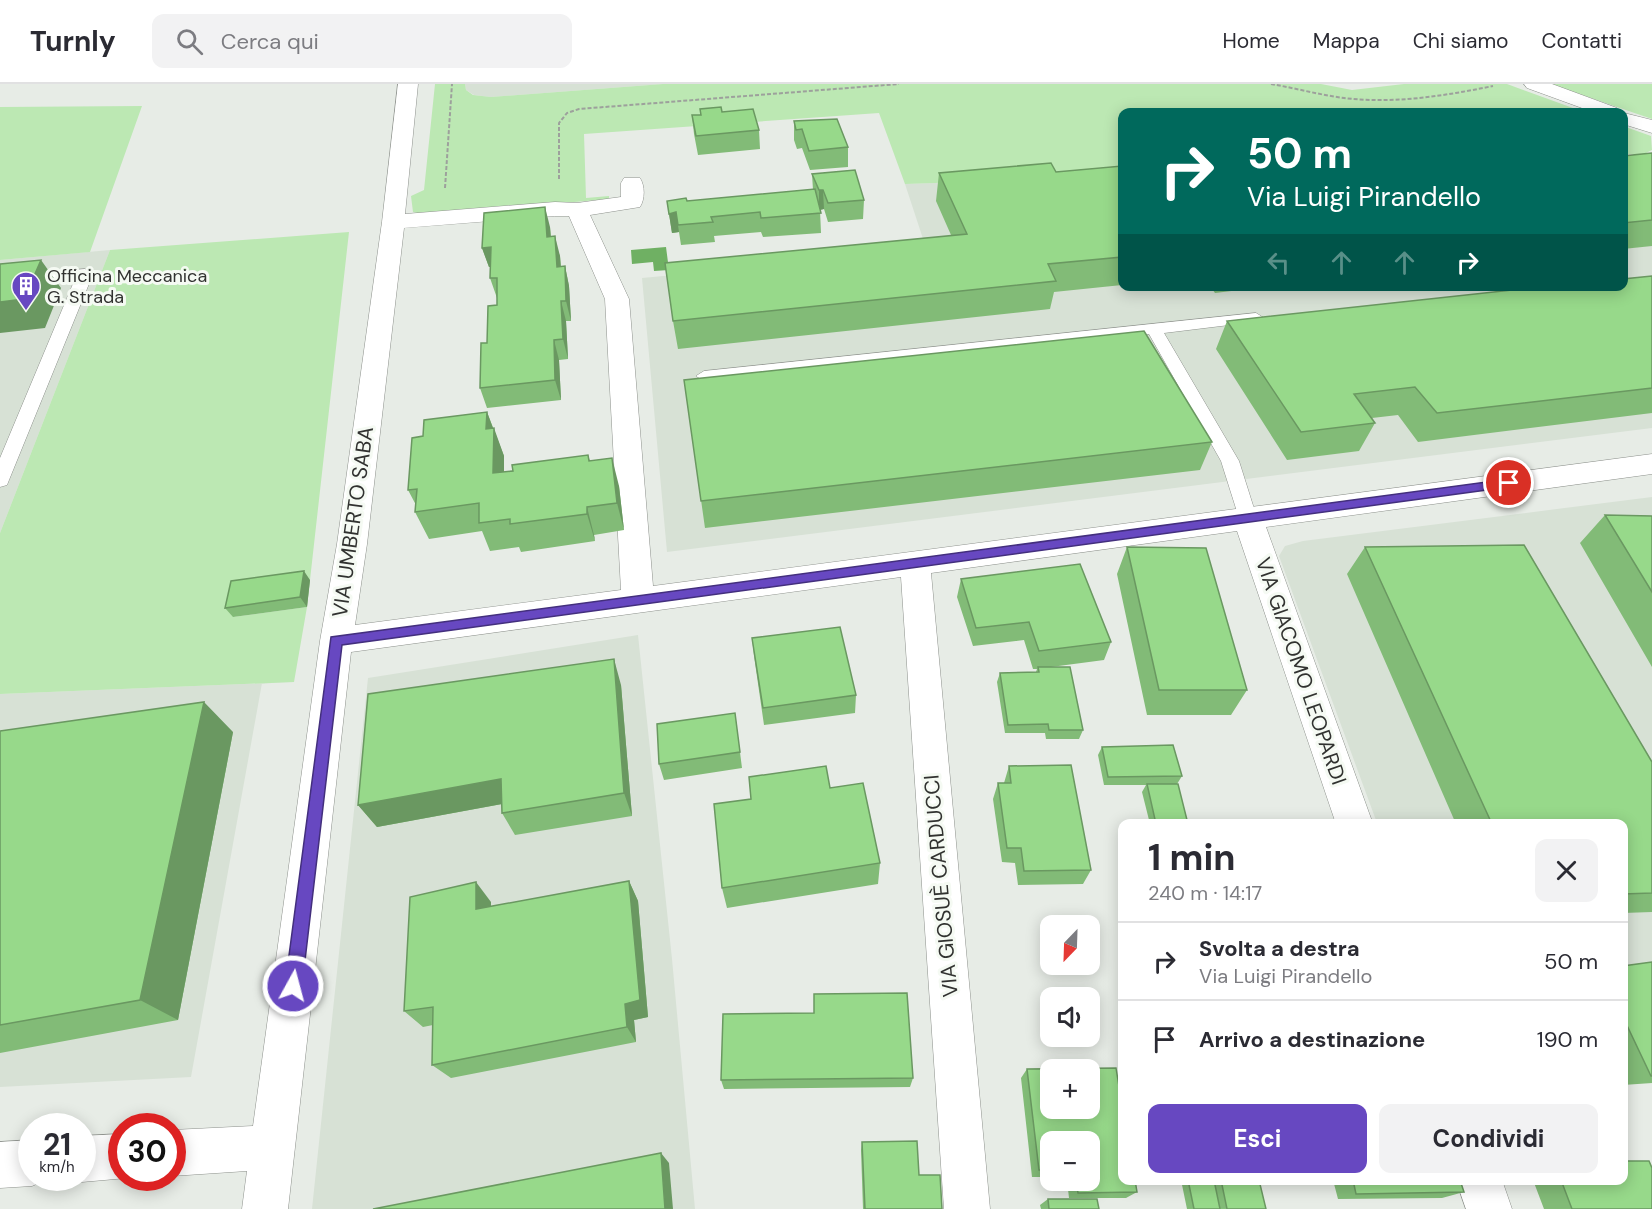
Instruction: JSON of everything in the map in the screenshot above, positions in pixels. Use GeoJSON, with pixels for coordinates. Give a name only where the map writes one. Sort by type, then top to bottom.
{"type":"FeatureCollection","features":[{"type":"Feature","properties":{"kind":"street","name":"VIA UMBERTO SABA"},"geometry":{"type":"LineString","coordinates":[[265,1209],[336,641],[352,544],[393,222],[408,84]]}},
{"type":"Feature","properties":{"kind":"street"},"geometry":{"type":"LineString","coordinates":[[1534,84],[1599,108]]}},
{"type":"Feature","properties":{"kind":"street"},"geometry":{"type":"LineString","coordinates":[[1628,119],[1652,127]]}},
{"type":"Feature","properties":{"kind":"street"},"geometry":{"type":"LineString","coordinates":[[393,222],[555,209],[577,210],[632,202],[632,183]]}},
{"type":"Feature","properties":{"kind":"street"},"geometry":{"type":"LineString","coordinates":[[577,210],[617,299],[638,600]]}},
{"type":"Feature","properties":{"kind":"street"},"geometry":{"type":"LineString","coordinates":[[336,641],[1652,464]]}},
{"type":"Feature","properties":{"kind":"street","name":"VIA GIACOMO LEOPARDI"},"geometry":{"type":"LineString","coordinates":[[1248,518],[1353,819]]}},
{"type":"Feature","properties":{"kind":"street","name":"VIA GIOSUÈ CARDUCCI"},"geometry":{"type":"LineString","coordinates":[[915,562],[968,1209]]}},
{"type":"Feature","properties":{"kind":"street"},"geometry":{"type":"LineString","coordinates":[[186,1152],[273,1147]]}},
{"type":"Feature","properties":{"kind":"street"},"geometry":{"type":"LineString","coordinates":[[0,1165],[18,1163]]}},
{"type":"Feature","properties":{"kind":"street"},"geometry":{"type":"LineString","coordinates":[[1481,1185],[1489,1209]]}},
{"type":"Feature","properties":{"kind":"lane"},"geometry":{"type":"LineString","coordinates":[[0,282],[86,274],[0,480]]}},
{"type":"Feature","properties":{"kind":"lane"},"geometry":{"type":"LineString","coordinates":[[704,376],[1271,316]]}},
{"type":"Feature","properties":{"kind":"lane"},"geometry":{"type":"LineString","coordinates":[[1154,329],[1230,461],[1248,518]]}},
{"type":"Feature","properties":{"kind":"path"},"geometry":{"type":"LineString","coordinates":[[439,218],[443,204],[452,84]]}},
{"type":"Feature","properties":{"kind":"path"},"geometry":{"type":"LineString","coordinates":[[558,183],[561,173],[559,123],[567,113],[579,109],[899,84]]}},
{"type":"Feature","properties":{"kind":"path"},"geometry":{"type":"LineString","coordinates":[[1271,84],[1345,98],[1380,99],[1419,98],[1493,86]]}},
{"type":"Feature","properties":{"kind":"shaded area"},"geometry":{"type":"Polygon","coordinates":[[[435,84],[465,84],[466,90],[473,95],[491,97],[663,84],[1321,84],[1352,90],[1404,84],[1507,84],[1573,108],[1118,108],[1118,177],[905,184],[879,113],[584,134],[586,198],[609,196],[609,199],[426,215],[413,212],[411,196],[424,190],[435,84]]]}},
{"type":"Feature","properties":{"kind":"shaded area"},"geometry":{"type":"Polygon","coordinates":[[[465,84],[663,84],[491,97],[474,95],[466,90],[465,84]]]}},
{"type":"Feature","properties":{"kind":"shaded area"},"geometry":{"type":"Polygon","coordinates":[[[1550,84],[1652,84],[1652,119],[1628,111],[1628,108],[1620,108],[1550,84]]]}},
{"type":"Feature","properties":{"kind":"shaded area"},"geometry":{"type":"Polygon","coordinates":[[[142,106],[90,252],[0,260],[0,107],[142,106]]]}},
{"type":"Feature","properties":{"kind":"shaded area"},"geometry":{"type":"Polygon","coordinates":[[[1628,128],[1651,136],[1652,150],[1644,154],[1628,154],[1628,128]]]}},
{"type":"Feature","properties":{"kind":"shaded area"},"geometry":{"type":"Polygon","coordinates":[[[1652,162],[1652,428],[667,552],[642,278],[927,251],[905,184],[1118,177],[1118,291],[1628,291],[1628,163],[1652,162]]]}},
{"type":"Feature","properties":{"kind":"shaded area"},"geometry":{"type":"Polygon","coordinates":[[[349,232],[310,580],[233,617],[307,607],[294,682],[0,694],[0,533],[110,250],[349,232]]]}},
{"type":"Feature","properties":{"kind":"shaded area"},"geometry":{"type":"Polygon","coordinates":[[[666,247],[669,270],[654,271],[653,262],[632,264],[631,250],[666,247]]]}},
{"type":"Feature","properties":{"kind":"shaded area"},"geometry":{"type":"Polygon","coordinates":[[[110,250],[0,533],[0,260],[110,250]]]}},
{"type":"Feature","properties":{"kind":"shaded area"},"geometry":{"type":"Polygon","coordinates":[[[1652,497],[1652,963],[1628,968],[1628,819],[1376,819],[1279,556],[1285,546],[1303,541],[1652,497]]]}},
{"type":"Feature","properties":{"kind":"shaded area"},"geometry":{"type":"Polygon","coordinates":[[[638,635],[672,959],[695,1209],[312,1209],[368,678],[638,635]]]}},
{"type":"Feature","properties":{"kind":"shaded area"},"geometry":{"type":"Polygon","coordinates":[[[262,683],[191,1077],[0,1087],[0,694],[262,683]]]}},
{"type":"Feature","properties":{"kind":"building"},"geometry":{"type":"Polygon","coordinates":[[[721,107],[722,112],[753,109],[759,130],[696,136],[692,115],[701,115],[700,109],[721,107]]]}},
{"type":"Feature","properties":{"kind":"building"},"geometry":{"type":"Polygon","coordinates":[[[837,119],[848,147],[809,151],[802,129],[796,130],[794,121],[837,119]]]}},
{"type":"Feature","properties":{"kind":"building"},"geometry":{"type":"Polygon","coordinates":[[[1652,153],[1652,220],[1628,222],[1628,155],[1652,153]]]}},
{"type":"Feature","properties":{"kind":"building"},"geometry":{"type":"Polygon","coordinates":[[[1051,163],[1056,172],[1118,166],[1118,257],[1048,264],[1056,281],[673,321],[665,263],[967,234],[939,173],[1051,163]]]}},
{"type":"Feature","properties":{"kind":"building"},"geometry":{"type":"Polygon","coordinates":[[[855,170],[864,200],[828,203],[823,190],[819,190],[812,174],[855,170]]]}},
{"type":"Feature","properties":{"kind":"building"},"geometry":{"type":"Polygon","coordinates":[[[815,189],[821,213],[761,218],[760,212],[711,217],[713,222],[678,225],[676,212],[669,214],[667,201],[686,198],[687,201],[815,189]]]}},
{"type":"Feature","properties":{"kind":"building"},"geometry":{"type":"Polygon","coordinates":[[[545,207],[547,237],[555,236],[557,267],[565,266],[566,301],[561,301],[563,339],[554,340],[555,380],[480,388],[481,343],[487,343],[488,306],[497,305],[497,278],[490,278],[491,247],[482,248],[484,213],[545,207]]]}},
{"type":"Feature","properties":{"kind":"building"},"geometry":{"type":"Polygon","coordinates":[[[41,260],[24,299],[0,302],[0,264],[41,260]]]}},
{"type":"Feature","properties":{"kind":"building"},"geometry":{"type":"Polygon","coordinates":[[[1652,276],[1652,388],[1437,413],[1415,387],[1354,394],[1375,423],[1301,432],[1227,321],[1503,291],[1628,291],[1628,278],[1652,276]]]}},
{"type":"Feature","properties":{"kind":"building"},"geometry":{"type":"Polygon","coordinates":[[[1144,331],[1212,442],[701,501],[684,380],[1144,331]]]}},
{"type":"Feature","properties":{"kind":"building"},"geometry":{"type":"Polygon","coordinates":[[[487,412],[486,429],[494,428],[493,473],[513,471],[512,465],[588,455],[589,461],[612,458],[617,503],[587,507],[587,514],[510,524],[510,519],[479,523],[479,503],[415,512],[417,489],[408,490],[412,438],[423,436],[424,420],[487,412]]]}},
{"type":"Feature","properties":{"kind":"building"},"geometry":{"type":"Polygon","coordinates":[[[1605,515],[1652,516],[1652,592],[1605,515]]]}},
{"type":"Feature","properties":{"kind":"building"},"geometry":{"type":"Polygon","coordinates":[[[1524,545],[1652,762],[1652,893],[1628,894],[1628,819],[1490,819],[1365,547],[1524,545]]]}},
{"type":"Feature","properties":{"kind":"building"},"geometry":{"type":"Polygon","coordinates":[[[1127,547],[1206,548],[1247,690],[1159,690],[1127,547]]]}},
{"type":"Feature","properties":{"kind":"building"},"geometry":{"type":"Polygon","coordinates":[[[1080,564],[1111,642],[1039,651],[1029,622],[976,628],[961,579],[1080,564]]]}},
{"type":"Feature","properties":{"kind":"building"},"geometry":{"type":"Polygon","coordinates":[[[304,571],[300,597],[225,608],[231,581],[304,571]]]}},
{"type":"Feature","properties":{"kind":"building"},"geometry":{"type":"Polygon","coordinates":[[[840,627],[856,695],[763,708],[752,638],[840,627]]]}},
{"type":"Feature","properties":{"kind":"building"},"geometry":{"type":"Polygon","coordinates":[[[614,659],[624,793],[502,813],[501,779],[358,805],[368,694],[614,659]]]}},
{"type":"Feature","properties":{"kind":"building"},"geometry":{"type":"Polygon","coordinates":[[[1038,667],[1070,667],[1083,730],[1049,730],[1048,724],[1008,725],[1000,673],[1039,672],[1038,667]]]}},
{"type":"Feature","properties":{"kind":"building"},"geometry":{"type":"Polygon","coordinates":[[[204,702],[140,1000],[0,1025],[0,731],[204,702]]]}},
{"type":"Feature","properties":{"kind":"building"},"geometry":{"type":"Polygon","coordinates":[[[735,713],[740,752],[659,764],[657,724],[735,713]]]}},
{"type":"Feature","properties":{"kind":"building"},"geometry":{"type":"Polygon","coordinates":[[[1173,745],[1182,776],[1108,777],[1102,747],[1173,745]]]}},
{"type":"Feature","properties":{"kind":"building"},"geometry":{"type":"Polygon","coordinates":[[[1071,765],[1091,870],[1024,871],[1021,848],[1007,848],[998,783],[1011,783],[1009,766],[1071,765]]]}},
{"type":"Feature","properties":{"kind":"building"},"geometry":{"type":"Polygon","coordinates":[[[826,766],[830,788],[863,783],[880,863],[722,888],[714,804],[751,799],[749,777],[826,766]]]}},
{"type":"Feature","properties":{"kind":"building"},"geometry":{"type":"Polygon","coordinates":[[[1147,784],[1178,784],[1187,819],[1155,819],[1147,784]]]}},
{"type":"Feature","properties":{"kind":"building"},"geometry":{"type":"Polygon","coordinates":[[[629,881],[640,1000],[625,1004],[627,1027],[432,1065],[433,1007],[404,1011],[410,897],[476,882],[476,909],[629,881]]]}},
{"type":"Feature","properties":{"kind":"building"},"geometry":{"type":"Polygon","coordinates":[[[1652,962],[1652,1076],[1628,1028],[1628,965],[1652,962]]]}},
{"type":"Feature","properties":{"kind":"building"},"geometry":{"type":"Polygon","coordinates":[[[907,993],[913,1078],[721,1080],[723,1014],[814,1013],[814,994],[907,993]]]}},
{"type":"Feature","properties":{"kind":"building"},"geometry":{"type":"Polygon","coordinates":[[[1100,1068],[1116,1068],[1118,1185],[1136,1185],[1137,1192],[1078,1193],[1078,1191],[1100,1191],[1100,1131],[1040,1131],[1040,1170],[1027,1069],[1040,1069],[1040,1119],[1100,1119],[1100,1068]]]}},
{"type":"Feature","properties":{"kind":"building"},"geometry":{"type":"Polygon","coordinates":[[[917,1141],[919,1175],[940,1175],[942,1209],[865,1209],[862,1142],[917,1141]]]}},
{"type":"Feature","properties":{"kind":"building"},"geometry":{"type":"Polygon","coordinates":[[[661,1153],[665,1209],[373,1209],[661,1153]]]}},
{"type":"Feature","properties":{"kind":"building"},"geometry":{"type":"Polygon","coordinates":[[[1628,1161],[1649,1161],[1652,1168],[1652,1209],[1572,1209],[1563,1185],[1628,1185],[1628,1161]]]}},
{"type":"Feature","properties":{"kind":"building"},"geometry":{"type":"Polygon","coordinates":[[[1189,1185],[1215,1185],[1220,1209],[1194,1209],[1189,1185]]]}},
{"type":"Feature","properties":{"kind":"building"},"geometry":{"type":"Polygon","coordinates":[[[1222,1185],[1260,1185],[1266,1209],[1227,1209],[1222,1185]]]}},
{"type":"Feature","properties":{"kind":"building"},"geometry":{"type":"Polygon","coordinates":[[[1354,1185],[1462,1185],[1464,1192],[1356,1194],[1354,1185]]]}},
{"type":"Feature","properties":{"kind":"building"},"geometry":{"type":"Polygon","coordinates":[[[1048,1199],[1097,1199],[1099,1209],[1049,1209],[1048,1199]]]}},
{"type":"Feature","properties":{"kind":"place","name":"Officina Meccanica G. Strada"},"geometry":{"type":"Point","coordinates":[26,312]}},
{"type":"Feature","properties":{"kind":"route"},"geometry":{"type":"LineString","coordinates":[[293,986],[336,641],[1509,483]]}}]}
